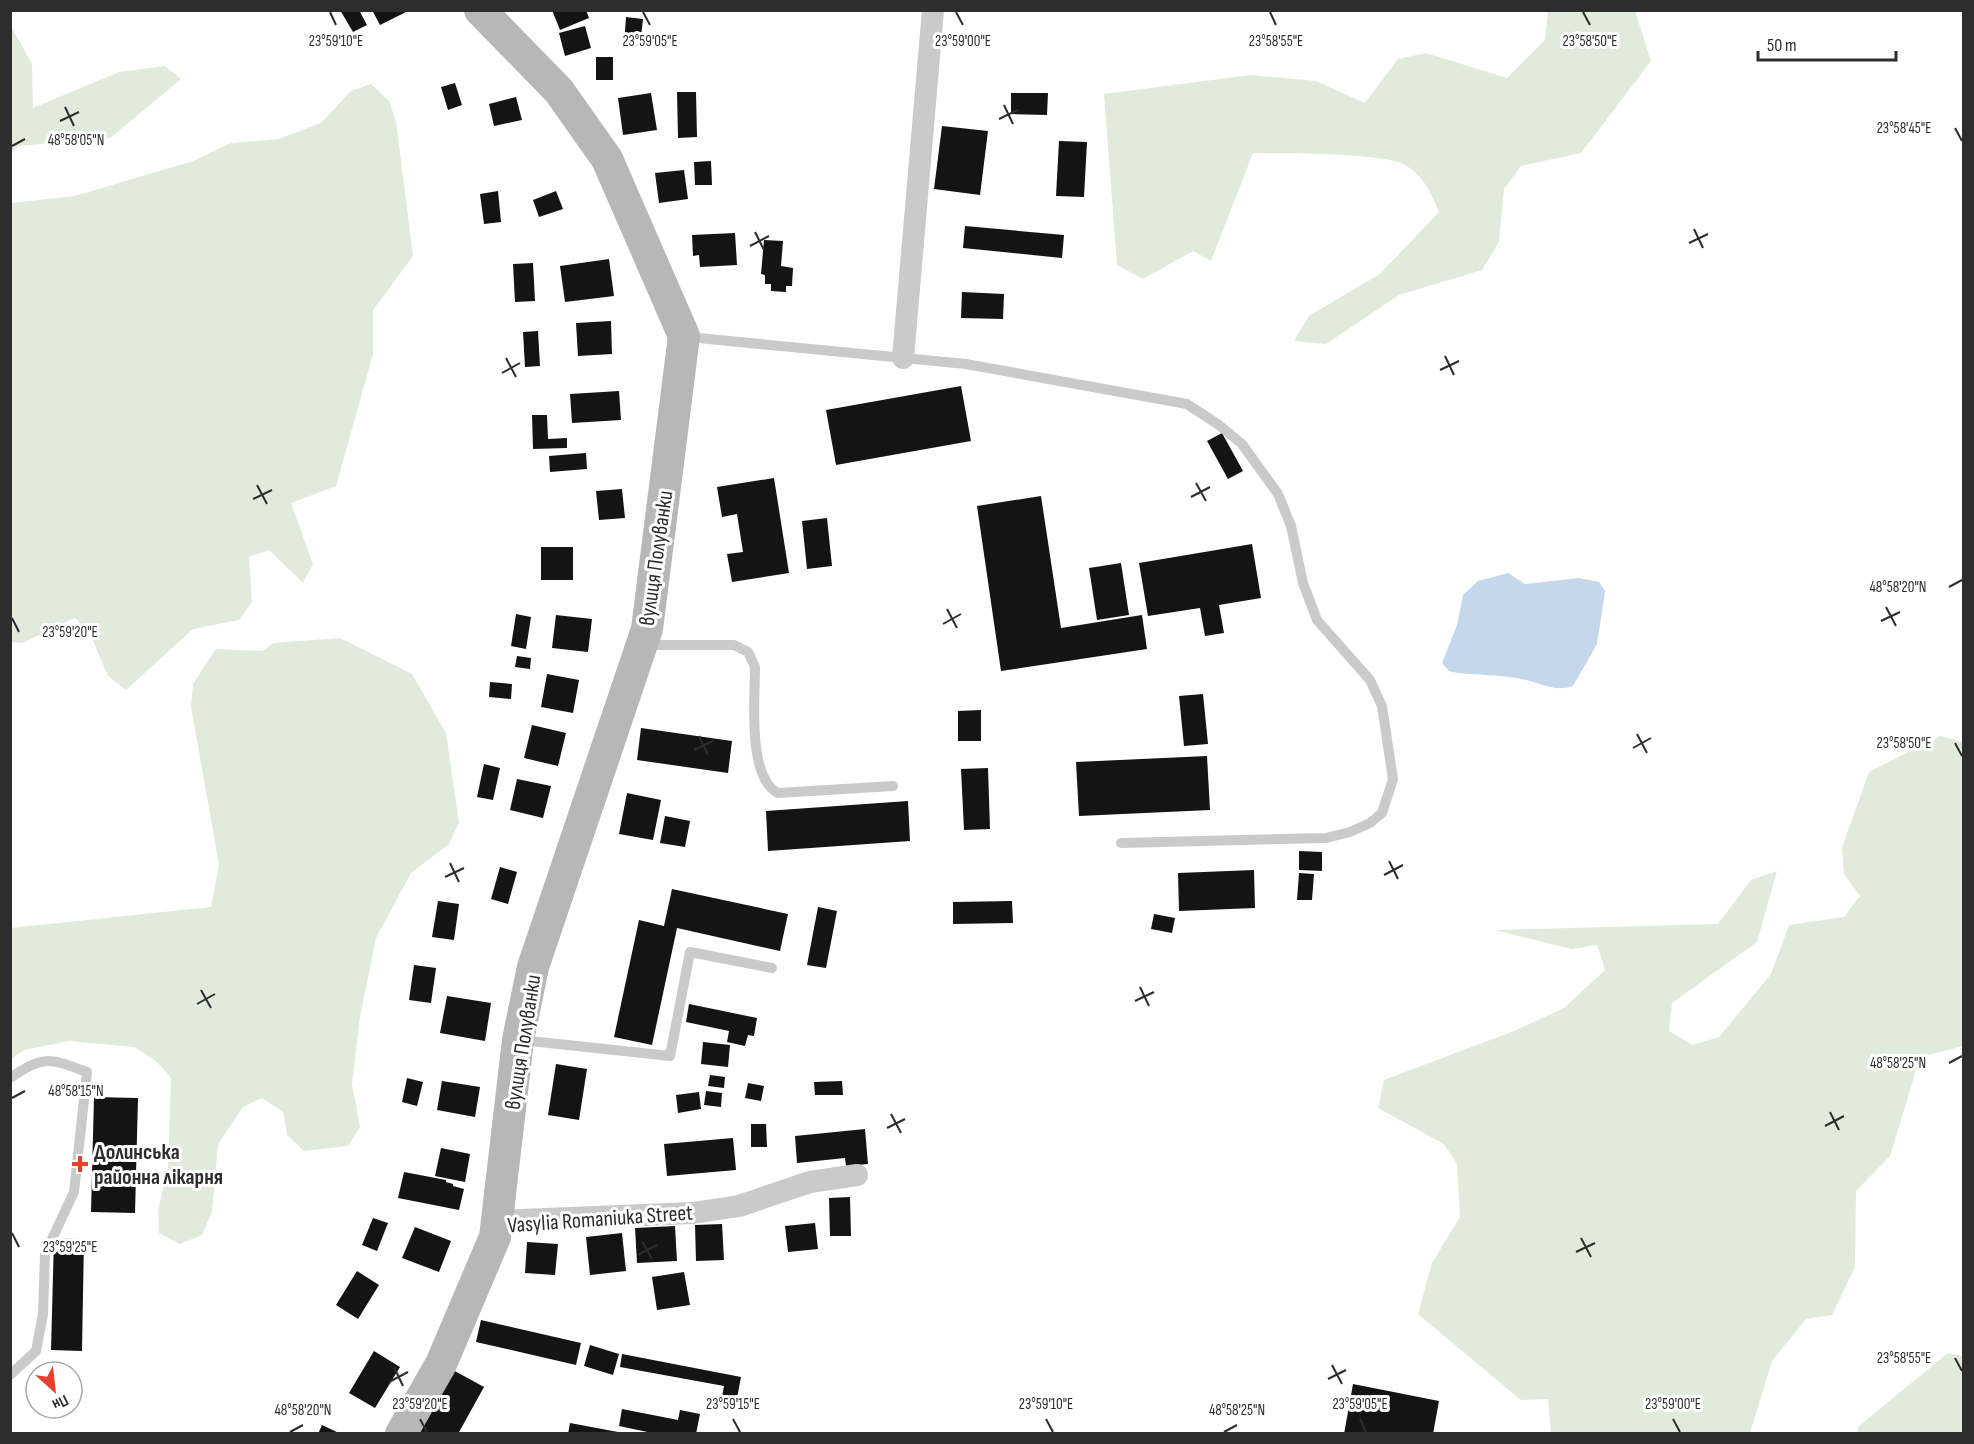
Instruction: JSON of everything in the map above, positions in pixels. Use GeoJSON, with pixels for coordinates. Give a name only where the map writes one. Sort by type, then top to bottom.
{"type":"FeatureCollection","features":[{"type":"Feature","properties":{"kind":"street"},"geometry":{"type":"LineString","coordinates":[[480,10],[559,91],[607,159],[684,336]]}},
{"type":"Feature","properties":{"kind":"street"},"geometry":{"type":"LineString","coordinates":[[903,358],[933,10]]}},
{"type":"Feature","properties":{"kind":"street","name":"вулиця Полуванки"},"geometry":{"type":"LineString","coordinates":[[499,1221],[518,1040],[533,967],[647,630],[684,336]]}},
{"type":"Feature","properties":{"kind":"street","name":"Vasylia Romaniuka Street"},"geometry":{"type":"LineString","coordinates":[[401,1434],[441,1364],[495,1237],[499,1221],[693,1213],[739,1206],[810,1182],[856,1175]]}},
{"type":"Feature","properties":{"kind":"lane"},"geometry":{"type":"LineString","coordinates":[[684,336],[966,364],[1187,404],[1219,425],[1242,444],[1278,494],[1291,526],[1303,583],[1317,620],[1370,680],[1382,706],[1393,779],[1382,813],[1370,823],[1350,832],[1326,838],[1121,843]]}},
{"type":"Feature","properties":{"kind":"lane"},"geometry":{"type":"LineString","coordinates":[[641,645],[734,645],[748,652],[755,667],[758,765],[770,788],[778,793],[894,786]]}},
{"type":"Feature","properties":{"kind":"lane"},"geometry":{"type":"LineString","coordinates":[[518,1040],[670,1056],[690,952],[772,968]]}},
{"type":"Feature","properties":{"kind":"lane"},"geometry":{"type":"LineString","coordinates":[[10,1078],[34,1062],[56,1060],[87,1072],[74,1192],[45,1254],[43,1314],[36,1351],[10,1375]]}},
{"type":"Feature","properties":{"kind":"green space"},"geometry":{"type":"Polygon","coordinates":[[[1548,11],[1635,11],[1651,61],[1581,153],[1521,166],[1504,189],[1499,242],[1482,270],[1399,295],[1326,344],[1294,341],[1309,316],[1380,274],[1439,212],[1430,192],[1417,174],[1405,165],[1393,161],[1355,156],[1253,153],[1211,261],[1193,251],[1143,279],[1117,265],[1104,94],[1251,75],[1316,81],[1365,103],[1398,59],[1426,53],[1507,78],[1545,40],[1548,11]]]}},
{"type":"Feature","properties":{"kind":"green space"},"geometry":{"type":"Polygon","coordinates":[[[11,26],[32,64],[33,108],[119,72],[165,66],[181,79],[110,138],[19,146],[11,153],[11,26]]]}},
{"type":"Feature","properties":{"kind":"green space"},"geometry":{"type":"Polygon","coordinates":[[[371,84],[389,101],[396,121],[413,256],[373,310],[373,354],[336,486],[291,503],[313,564],[303,583],[269,550],[249,557],[252,602],[239,620],[193,629],[126,690],[108,676],[90,634],[75,618],[22,643],[11,642],[11,203],[75,196],[193,161],[231,143],[279,139],[321,123],[351,91],[371,84]]]}},
{"type":"Feature","properties":{"kind":"green space"},"geometry":{"type":"Polygon","coordinates":[[[340,638],[412,674],[446,733],[459,823],[449,844],[411,873],[376,938],[360,1017],[352,1084],[360,1127],[348,1146],[304,1151],[287,1135],[283,1112],[262,1098],[243,1107],[218,1144],[212,1212],[202,1235],[180,1244],[159,1233],[158,1211],[168,1167],[171,1078],[156,1061],[135,1047],[69,1041],[24,1050],[11,1059],[11,928],[211,907],[219,865],[191,706],[193,684],[216,649],[263,651],[273,643],[340,638]]]}},
{"type":"Feature","properties":{"kind":"green space"},"geometry":{"type":"Polygon","coordinates":[[[1941,736],[1963,742],[1963,1046],[1920,1057],[1890,1156],[1856,1191],[1855,1267],[1832,1315],[1806,1319],[1772,1361],[1750,1433],[1551,1433],[1548,1399],[1521,1400],[1418,1314],[1432,1263],[1460,1217],[1457,1164],[1444,1144],[1378,1108],[1384,1080],[1514,1031],[1564,1008],[1605,970],[1597,945],[1572,949],[1495,930],[1718,924],[1751,880],[1777,871],[1757,942],[1672,1003],[1669,1031],[1692,1045],[1719,1037],[1771,974],[1789,925],[1844,917],[1860,896],[1844,874],[1842,848],[1869,772],[1941,736]]]}},
{"type":"Feature","properties":{"kind":"green space"},"geometry":{"type":"Polygon","coordinates":[[[1948,1353],[1963,1356],[1963,1433],[1857,1433],[1859,1426],[1948,1353]]]}},
{"type":"Feature","properties":{"kind":"water"},"geometry":{"type":"Polygon","coordinates":[[[1508,573],[1525,584],[1579,578],[1599,582],[1605,591],[1597,644],[1573,686],[1555,688],[1518,678],[1458,673],[1449,671],[1442,663],[1457,625],[1463,595],[1478,581],[1508,573]]]}},
{"type":"Feature","properties":{"kind":"building"},"geometry":{"type":"Polygon","coordinates":[[[340,10],[359,10],[367,25],[353,32],[340,10]]]}},
{"type":"Feature","properties":{"kind":"building"},"geometry":{"type":"Polygon","coordinates":[[[372,10],[410,10],[380,25],[372,10]]]}},
{"type":"Feature","properties":{"kind":"building"},"geometry":{"type":"Polygon","coordinates":[[[552,10],[586,10],[589,18],[560,30],[552,10]]]}},
{"type":"Feature","properties":{"kind":"building"},"geometry":{"type":"Polygon","coordinates":[[[626,17],[643,19],[640,46],[624,44],[626,17]]]}},
{"type":"Feature","properties":{"kind":"building"},"geometry":{"type":"Polygon","coordinates":[[[585,26],[591,48],[565,56],[559,33],[585,26]]]}},
{"type":"Feature","properties":{"kind":"building"},"geometry":{"type":"Polygon","coordinates":[[[596,57],[613,57],[613,80],[596,80],[596,57]]]}},
{"type":"Feature","properties":{"kind":"building"},"geometry":{"type":"Polygon","coordinates":[[[455,83],[462,105],[448,110],[441,87],[455,83]]]}},
{"type":"Feature","properties":{"kind":"building"},"geometry":{"type":"Polygon","coordinates":[[[677,92],[696,92],[697,137],[678,138],[677,92]]]}},
{"type":"Feature","properties":{"kind":"building"},"geometry":{"type":"Polygon","coordinates":[[[651,93],[657,130],[623,135],[618,98],[651,93]]]}},
{"type":"Feature","properties":{"kind":"building"},"geometry":{"type":"Polygon","coordinates":[[[1011,93],[1048,93],[1047,115],[1011,114],[1011,93]]]}},
{"type":"Feature","properties":{"kind":"building"},"geometry":{"type":"Polygon","coordinates":[[[516,97],[522,120],[494,126],[489,104],[516,97]]]}},
{"type":"Feature","properties":{"kind":"building"},"geometry":{"type":"Polygon","coordinates":[[[942,126],[988,131],[980,195],[934,189],[942,126]]]}},
{"type":"Feature","properties":{"kind":"building"},"geometry":{"type":"Polygon","coordinates":[[[1059,141],[1087,142],[1084,197],[1056,196],[1059,141]]]}},
{"type":"Feature","properties":{"kind":"building"},"geometry":{"type":"Polygon","coordinates":[[[711,161],[712,185],[695,185],[694,162],[711,161]]]}},
{"type":"Feature","properties":{"kind":"building"},"geometry":{"type":"Polygon","coordinates":[[[684,170],[688,199],[659,203],[655,173],[684,170]]]}},
{"type":"Feature","properties":{"kind":"building"},"geometry":{"type":"Polygon","coordinates":[[[498,191],[501,222],[484,224],[480,194],[498,191]]]}},
{"type":"Feature","properties":{"kind":"building"},"geometry":{"type":"Polygon","coordinates":[[[556,191],[563,209],[539,217],[533,200],[556,191]]]}},
{"type":"Feature","properties":{"kind":"building"},"geometry":{"type":"Polygon","coordinates":[[[965,226],[1064,235],[1062,258],[963,248],[965,226]]]}},
{"type":"Feature","properties":{"kind":"building"},"geometry":{"type":"Polygon","coordinates":[[[735,233],[737,265],[700,267],[699,255],[693,256],[692,235],[735,233]]]}},
{"type":"Feature","properties":{"kind":"building"},"geometry":{"type":"Polygon","coordinates":[[[764,240],[783,241],[781,266],[793,268],[792,286],[786,286],[786,292],[771,291],[771,284],[765,284],[765,275],[761,274],[764,240]]]}},
{"type":"Feature","properties":{"kind":"building"},"geometry":{"type":"Polygon","coordinates":[[[609,259],[614,296],[565,302],[560,266],[609,259]]]}},
{"type":"Feature","properties":{"kind":"building"},"geometry":{"type":"Polygon","coordinates":[[[533,263],[535,301],[515,302],[513,264],[533,263]]]}},
{"type":"Feature","properties":{"kind":"building"},"geometry":{"type":"Polygon","coordinates":[[[962,292],[1004,294],[1003,319],[961,318],[962,292]]]}},
{"type":"Feature","properties":{"kind":"building"},"geometry":{"type":"Polygon","coordinates":[[[611,321],[612,354],[578,356],[576,323],[611,321]]]}},
{"type":"Feature","properties":{"kind":"building"},"geometry":{"type":"Polygon","coordinates":[[[538,331],[540,366],[525,367],[523,332],[538,331]]]}},
{"type":"Feature","properties":{"kind":"building"},"geometry":{"type":"Polygon","coordinates":[[[961,386],[971,441],[836,465],[826,410],[961,386]]]}},
{"type":"Feature","properties":{"kind":"building"},"geometry":{"type":"Polygon","coordinates":[[[619,391],[621,420],[572,423],[570,394],[619,391]]]}},
{"type":"Feature","properties":{"kind":"building"},"geometry":{"type":"Polygon","coordinates":[[[532,415],[547,415],[548,439],[567,438],[567,448],[533,449],[532,415]]]}},
{"type":"Feature","properties":{"kind":"building"},"geometry":{"type":"Polygon","coordinates":[[[1222,433],[1243,471],[1228,479],[1207,441],[1222,433]]]}},
{"type":"Feature","properties":{"kind":"building"},"geometry":{"type":"Polygon","coordinates":[[[586,453],[587,469],[550,472],[549,456],[586,453]]]}},
{"type":"Feature","properties":{"kind":"building"},"geometry":{"type":"Polygon","coordinates":[[[774,478],[789,573],[732,582],[727,554],[743,552],[737,514],[722,517],[717,487],[774,478]]]}},
{"type":"Feature","properties":{"kind":"building"},"geometry":{"type":"Polygon","coordinates":[[[622,489],[625,518],[599,520],[596,491],[622,489]]]}},
{"type":"Feature","properties":{"kind":"building"},"geometry":{"type":"Polygon","coordinates":[[[1041,496],[1061,628],[1142,615],[1147,649],[1001,671],[977,506],[1041,496]]]}},
{"type":"Feature","properties":{"kind":"building"},"geometry":{"type":"Polygon","coordinates":[[[827,518],[832,566],[807,569],[802,521],[827,518]]]}},
{"type":"Feature","properties":{"kind":"building"},"geometry":{"type":"Polygon","coordinates":[[[1252,544],[1261,598],[1219,605],[1224,633],[1205,636],[1200,608],[1148,616],[1139,563],[1252,544]]]}},
{"type":"Feature","properties":{"kind":"building"},"geometry":{"type":"Polygon","coordinates":[[[541,547],[573,547],[573,580],[541,580],[541,547]]]}},
{"type":"Feature","properties":{"kind":"building"},"geometry":{"type":"Polygon","coordinates":[[[1121,563],[1129,615],[1097,620],[1089,568],[1121,563]]]}},
{"type":"Feature","properties":{"kind":"building"},"geometry":{"type":"Polygon","coordinates":[[[516,614],[531,617],[526,649],[511,646],[516,614]]]}},
{"type":"Feature","properties":{"kind":"building"},"geometry":{"type":"Polygon","coordinates":[[[556,615],[592,619],[588,652],[552,648],[556,615]]]}},
{"type":"Feature","properties":{"kind":"building"},"geometry":{"type":"Polygon","coordinates":[[[517,656],[531,658],[530,669],[515,667],[517,656]]]}},
{"type":"Feature","properties":{"kind":"building"},"geometry":{"type":"Polygon","coordinates":[[[547,674],[579,680],[573,713],[541,707],[547,674]]]}},
{"type":"Feature","properties":{"kind":"building"},"geometry":{"type":"Polygon","coordinates":[[[490,682],[512,684],[511,699],[489,697],[490,682]]]}},
{"type":"Feature","properties":{"kind":"building"},"geometry":{"type":"Polygon","coordinates":[[[1203,694],[1208,744],[1184,746],[1179,696],[1203,694]]]}},
{"type":"Feature","properties":{"kind":"building"},"geometry":{"type":"Polygon","coordinates":[[[981,710],[981,741],[958,741],[958,711],[981,710]]]}},
{"type":"Feature","properties":{"kind":"building"},"geometry":{"type":"Polygon","coordinates":[[[532,725],[566,733],[558,766],[524,758],[532,725]]]}},
{"type":"Feature","properties":{"kind":"building"},"geometry":{"type":"Polygon","coordinates":[[[641,728],[732,741],[728,773],[637,760],[641,728]]]}},
{"type":"Feature","properties":{"kind":"building"},"geometry":{"type":"Polygon","coordinates":[[[1207,756],[1210,810],[1079,816],[1076,762],[1207,756]]]}},
{"type":"Feature","properties":{"kind":"building"},"geometry":{"type":"Polygon","coordinates":[[[484,764],[500,768],[493,800],[477,797],[484,764]]]}},
{"type":"Feature","properties":{"kind":"building"},"geometry":{"type":"Polygon","coordinates":[[[988,768],[990,829],[964,830],[961,769],[988,768]]]}},
{"type":"Feature","properties":{"kind":"building"},"geometry":{"type":"Polygon","coordinates":[[[517,779],[551,786],[543,818],[510,810],[517,779]]]}},
{"type":"Feature","properties":{"kind":"building"},"geometry":{"type":"Polygon","coordinates":[[[627,793],[661,800],[653,840],[619,834],[627,793]]]}},
{"type":"Feature","properties":{"kind":"building"},"geometry":{"type":"Polygon","coordinates":[[[908,801],[910,841],[768,851],[766,811],[908,801]]]}},
{"type":"Feature","properties":{"kind":"building"},"geometry":{"type":"Polygon","coordinates":[[[665,816],[690,821],[685,847],[660,843],[665,816]]]}},
{"type":"Feature","properties":{"kind":"building"},"geometry":{"type":"Polygon","coordinates":[[[1299,851],[1322,852],[1322,871],[1299,870],[1299,851]]]}},
{"type":"Feature","properties":{"kind":"building"},"geometry":{"type":"Polygon","coordinates":[[[500,867],[517,872],[508,904],[491,899],[500,867]]]}},
{"type":"Feature","properties":{"kind":"building"},"geometry":{"type":"Polygon","coordinates":[[[1254,870],[1255,908],[1179,911],[1178,873],[1254,870]]]}},
{"type":"Feature","properties":{"kind":"building"},"geometry":{"type":"Polygon","coordinates":[[[1299,873],[1314,874],[1312,900],[1297,900],[1299,873]]]}},
{"type":"Feature","properties":{"kind":"building"},"geometry":{"type":"Polygon","coordinates":[[[672,889],[788,914],[780,951],[677,928],[652,1045],[614,1037],[639,920],[664,926],[672,889]]]}},
{"type":"Feature","properties":{"kind":"building"},"geometry":{"type":"Polygon","coordinates":[[[438,901],[459,904],[454,940],[432,937],[438,901]]]}},
{"type":"Feature","properties":{"kind":"building"},"geometry":{"type":"Polygon","coordinates":[[[1012,901],[1013,923],[953,924],[953,902],[1012,901]]]}},
{"type":"Feature","properties":{"kind":"building"},"geometry":{"type":"Polygon","coordinates":[[[818,907],[837,911],[826,968],[807,965],[818,907]]]}},
{"type":"Feature","properties":{"kind":"building"},"geometry":{"type":"Polygon","coordinates":[[[1154,914],[1175,918],[1172,933],[1151,929],[1154,914]]]}},
{"type":"Feature","properties":{"kind":"building"},"geometry":{"type":"Polygon","coordinates":[[[414,965],[436,968],[431,1003],[409,1000],[414,965]]]}},
{"type":"Feature","properties":{"kind":"building"},"geometry":{"type":"Polygon","coordinates":[[[447,996],[491,1003],[485,1041],[440,1033],[447,996]]]}},
{"type":"Feature","properties":{"kind":"building"},"geometry":{"type":"Polygon","coordinates":[[[689,1004],[757,1018],[754,1036],[748,1035],[745,1046],[727,1042],[729,1031],[686,1022],[689,1004]]]}},
{"type":"Feature","properties":{"kind":"building"},"geometry":{"type":"Polygon","coordinates":[[[703,1042],[730,1045],[728,1067],[701,1064],[703,1042]]]}},
{"type":"Feature","properties":{"kind":"building"},"geometry":{"type":"Polygon","coordinates":[[[556,1064],[587,1069],[579,1120],[548,1115],[556,1064]]]}},
{"type":"Feature","properties":{"kind":"building"},"geometry":{"type":"Polygon","coordinates":[[[710,1075],[725,1077],[724,1088],[708,1086],[710,1075]]]}},
{"type":"Feature","properties":{"kind":"building"},"geometry":{"type":"Polygon","coordinates":[[[407,1078],[423,1082],[417,1106],[402,1102],[407,1078]]]}},
{"type":"Feature","properties":{"kind":"building"},"geometry":{"type":"Polygon","coordinates":[[[442,1081],[480,1087],[475,1117],[437,1110],[442,1081]]]}},
{"type":"Feature","properties":{"kind":"building"},"geometry":{"type":"Polygon","coordinates":[[[842,1081],[843,1095],[815,1095],[814,1082],[842,1081]]]}},
{"type":"Feature","properties":{"kind":"building"},"geometry":{"type":"Polygon","coordinates":[[[748,1083],[764,1086],[761,1101],[745,1098],[748,1083]]]}},
{"type":"Feature","properties":{"kind":"building"},"geometry":{"type":"Polygon","coordinates":[[[706,1091],[722,1093],[721,1107],[704,1105],[706,1091]]]}},
{"type":"Feature","properties":{"kind":"building"},"geometry":{"type":"Polygon","coordinates":[[[699,1092],[701,1109],[678,1113],[676,1095],[699,1092]]]}},
{"type":"Feature","properties":{"kind":"building"},"geometry":{"type":"Polygon","coordinates":[[[94,1097],[138,1098],[135,1213],[91,1212],[94,1097]]]}},
{"type":"Feature","properties":{"kind":"building"},"geometry":{"type":"Polygon","coordinates":[[[751,1124],[766,1124],[767,1147],[751,1147],[751,1124]]]}},
{"type":"Feature","properties":{"kind":"building"},"geometry":{"type":"Polygon","coordinates":[[[865,1129],[868,1164],[846,1166],[845,1158],[797,1163],[795,1136],[865,1129]]]}},
{"type":"Feature","properties":{"kind":"building"},"geometry":{"type":"Polygon","coordinates":[[[733,1138],[736,1170],[667,1176],[664,1144],[733,1138]]]}},
{"type":"Feature","properties":{"kind":"building"},"geometry":{"type":"Polygon","coordinates":[[[441,1148],[470,1154],[465,1182],[435,1176],[441,1148]]]}},
{"type":"Feature","properties":{"kind":"building"},"geometry":{"type":"Polygon","coordinates":[[[404,1172],[446,1180],[453,1186],[464,1189],[459,1210],[398,1198],[404,1172]]]}},
{"type":"Feature","properties":{"kind":"building"},"geometry":{"type":"Polygon","coordinates":[[[850,1197],[851,1236],[830,1236],[829,1198],[850,1197]]]}},
{"type":"Feature","properties":{"kind":"building"},"geometry":{"type":"Polygon","coordinates":[[[373,1218],[388,1223],[377,1251],[362,1245],[373,1218]]]}},
{"type":"Feature","properties":{"kind":"building"},"geometry":{"type":"Polygon","coordinates":[[[815,1223],[818,1249],[788,1252],[785,1226],[815,1223]]]}},
{"type":"Feature","properties":{"kind":"building"},"geometry":{"type":"Polygon","coordinates":[[[722,1224],[724,1260],[696,1261],[695,1225],[722,1224]]]}},
{"type":"Feature","properties":{"kind":"building"},"geometry":{"type":"Polygon","coordinates":[[[675,1226],[677,1261],[637,1263],[635,1228],[675,1226]]]}},
{"type":"Feature","properties":{"kind":"building"},"geometry":{"type":"Polygon","coordinates":[[[415,1227],[451,1241],[439,1272],[402,1258],[415,1227]]]}},
{"type":"Feature","properties":{"kind":"building"},"geometry":{"type":"Polygon","coordinates":[[[622,1233],[626,1271],[590,1275],[586,1237],[622,1233]]]}},
{"type":"Feature","properties":{"kind":"building"},"geometry":{"type":"Polygon","coordinates":[[[54,1238],[84,1239],[82,1351],[51,1350],[54,1238]]]}},
{"type":"Feature","properties":{"kind":"building"},"geometry":{"type":"Polygon","coordinates":[[[527,1242],[558,1244],[555,1275],[525,1273],[527,1242]]]}},
{"type":"Feature","properties":{"kind":"building"},"geometry":{"type":"Polygon","coordinates":[[[357,1271],[379,1285],[358,1319],[336,1305],[357,1271]]]}},
{"type":"Feature","properties":{"kind":"building"},"geometry":{"type":"Polygon","coordinates":[[[684,1272],[690,1305],[657,1310],[652,1277],[684,1272]]]}},
{"type":"Feature","properties":{"kind":"building"},"geometry":{"type":"Polygon","coordinates":[[[481,1320],[581,1343],[576,1365],[476,1342],[481,1320]]]}},
{"type":"Feature","properties":{"kind":"building"},"geometry":{"type":"Polygon","coordinates":[[[590,1345],[619,1354],[613,1375],[584,1366],[590,1345]]]}},
{"type":"Feature","properties":{"kind":"building"},"geometry":{"type":"Polygon","coordinates":[[[374,1351],[400,1367],[375,1408],[349,1393],[374,1351]]]}},
{"type":"Feature","properties":{"kind":"building"},"geometry":{"type":"Polygon","coordinates":[[[622,1354],[741,1377],[735,1409],[720,1407],[724,1386],[620,1367],[622,1354]]]}},
{"type":"Feature","properties":{"kind":"building"},"geometry":{"type":"Polygon","coordinates":[[[453,1370],[484,1387],[458,1434],[418,1434],[453,1370]]]}},
{"type":"Feature","properties":{"kind":"building"},"geometry":{"type":"Polygon","coordinates":[[[1353,1384],[1439,1401],[1433,1434],[1344,1434],[1353,1384]]]}},
{"type":"Feature","properties":{"kind":"building"},"geometry":{"type":"Polygon","coordinates":[[[622,1409],[678,1420],[680,1410],[700,1414],[696,1434],[657,1434],[619,1426],[622,1409]]]}},
{"type":"Feature","properties":{"kind":"building"},"geometry":{"type":"Polygon","coordinates":[[[570,1423],[618,1432],[618,1434],[568,1434],[570,1423]]]}},
{"type":"Feature","properties":{"kind":"building"},"geometry":{"type":"Polygon","coordinates":[[[322,1425],[341,1434],[318,1434],[322,1425]]]}},
{"type":"Feature","properties":{"kind":"place","name":"Долинська районна лікарня"},"geometry":{"type":"Point","coordinates":[80,1164]}}]}
